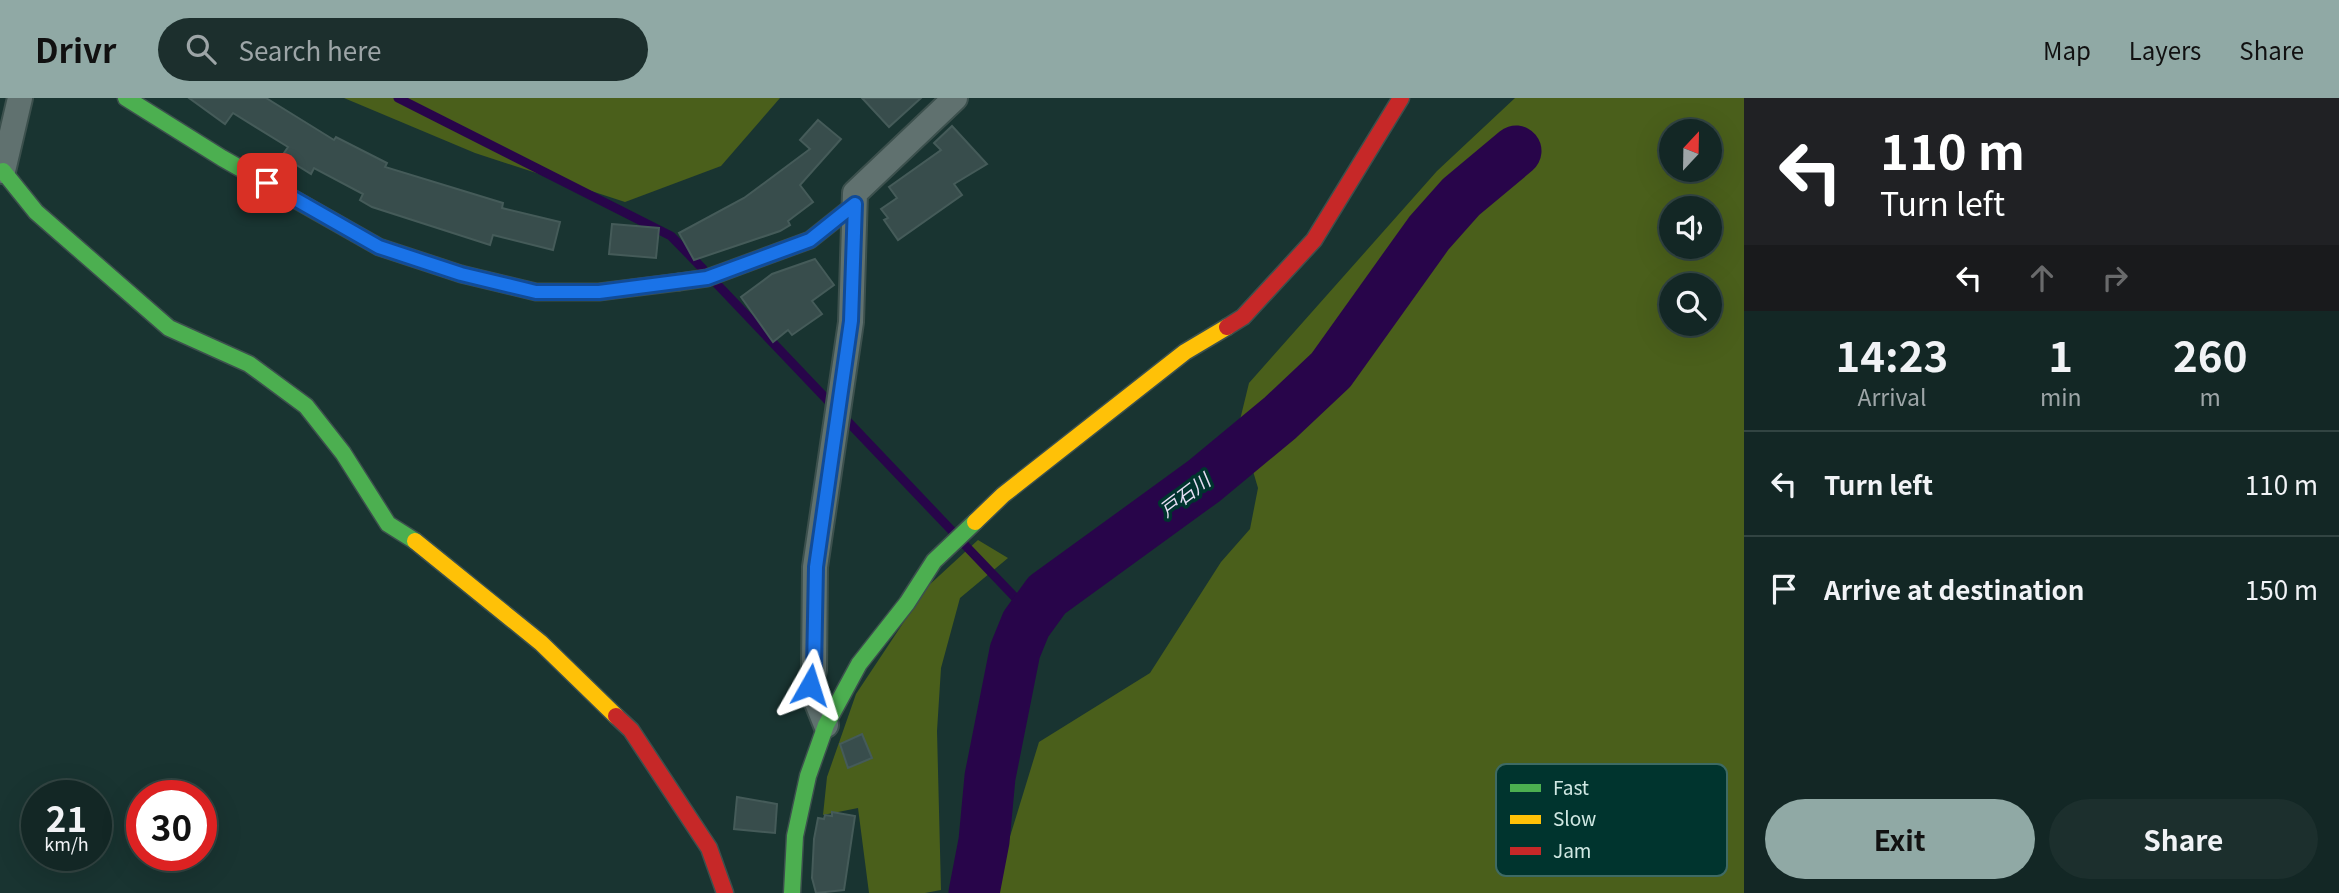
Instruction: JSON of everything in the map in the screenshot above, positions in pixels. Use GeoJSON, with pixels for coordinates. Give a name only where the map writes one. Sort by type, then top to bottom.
{"type":"FeatureCollection","features":[{"type":"Feature","properties":{"kind":"street"},"geometry":{"type":"LineString","coordinates":[[20,98],[2,171],[36,212],[170,328],[249,364],[306,406],[343,453],[388,524],[429,549],[458,577],[541,643],[631,730],[709,848],[725,893]]}},
{"type":"Feature","properties":{"kind":"street"},"geometry":{"type":"LineString","coordinates":[[126,98],[222,158],[379,247],[461,274],[536,292],[599,292],[707,278],[810,240],[855,204]]}},
{"type":"Feature","properties":{"kind":"street"},"geometry":{"type":"LineString","coordinates":[[826,725],[810,685],[814,670],[816,567],[851,321],[855,193],[955,98]]}},
{"type":"Feature","properties":{"kind":"street"},"geometry":{"type":"LineString","coordinates":[[792,893],[795,836],[808,776],[826,725],[859,664],[907,603],[934,561],[1003,495],[1185,352],[1243,317],[1314,240],[1401,98]]}},
{"type":"Feature","properties":{"kind":"green space"},"geometry":{"type":"Polygon","coordinates":[[[344,98],[780,98],[721,166],[625,202],[475,153],[344,98]]]}},
{"type":"Feature","properties":{"kind":"green space"},"geometry":{"type":"Polygon","coordinates":[[[1515,98],[1744,98],[1744,893],[999,893],[1004,856],[1039,742],[1150,673],[1221,562],[1250,529],[1258,488],[1239,424],[1249,383],[1437,171],[1515,98]]]}},
{"type":"Feature","properties":{"kind":"green space"},"geometry":{"type":"Polygon","coordinates":[[[978,540],[1008,558],[960,598],[941,668],[937,731],[941,890],[925,893],[869,893],[858,808],[823,815],[827,777],[856,694],[927,587],[978,540]]]}},
{"type":"Feature","properties":{"kind":"building"},"geometry":{"type":"Polygon","coordinates":[[[189,98],[266,98],[334,140],[336,137],[387,163],[385,167],[503,203],[502,208],[560,222],[553,250],[493,235],[490,245],[372,207],[360,200],[363,194],[314,168],[311,174],[282,156],[288,147],[233,113],[225,124],[189,98]]]}},
{"type":"Feature","properties":{"kind":"building"},"geometry":{"type":"Polygon","coordinates":[[[862,98],[921,98],[889,127],[862,98]]]}},
{"type":"Feature","properties":{"kind":"building"},"geometry":{"type":"Polygon","coordinates":[[[818,120],[841,139],[800,185],[813,202],[788,221],[790,225],[780,231],[694,260],[679,233],[744,198],[810,149],[800,140],[818,120]]]}},
{"type":"Feature","properties":{"kind":"building"},"geometry":{"type":"Polygon","coordinates":[[[952,126],[987,164],[954,184],[962,195],[898,240],[884,220],[888,218],[881,209],[897,198],[889,187],[941,150],[934,143],[952,126]]]}},
{"type":"Feature","properties":{"kind":"building"},"geometry":{"type":"Polygon","coordinates":[[[612,224],[659,228],[656,258],[609,254],[612,224]]]}},
{"type":"Feature","properties":{"kind":"building"},"geometry":{"type":"Polygon","coordinates":[[[815,259],[834,285],[812,301],[822,314],[792,335],[788,330],[773,342],[741,297],[772,274],[815,259]]]}},
{"type":"Feature","properties":{"kind":"building"},"geometry":{"type":"Polygon","coordinates":[[[862,734],[872,758],[848,768],[840,744],[862,734]]]}},
{"type":"Feature","properties":{"kind":"building"},"geometry":{"type":"Polygon","coordinates":[[[737,797],[777,804],[775,833],[734,829],[737,797]]]}},
{"type":"Feature","properties":{"kind":"building"},"geometry":{"type":"Polygon","coordinates":[[[832,812],[855,816],[844,890],[816,893],[812,878],[818,818],[832,816],[832,812]]]}},
{"type":"Feature","properties":{"kind":"waterway"},"geometry":{"type":"LineString","coordinates":[[398,98],[671,236],[703,269]]}},
{"type":"Feature","properties":{"kind":"waterway","name":"戸石川"},"geometry":{"type":"LineString","coordinates":[[974,893],[984,841],[990,777],[1015,651],[1026,624],[1047,595],[1204,481],[1280,418],[1331,370],[1429,233],[1461,197],[1516,151]]}},
{"type":"Feature","properties":{"kind":"waterway"},"geometry":{"type":"LineString","coordinates":[[715,282],[954,533]]}},
{"type":"Feature","properties":{"kind":"waterway"},"geometry":{"type":"LineString","coordinates":[[963,543],[1032,615]]}},
{"type":"Feature","properties":{"kind":"traffic: fast"},"geometry":{"type":"LineString","coordinates":[[126,98],[222,158],[379,247],[461,274],[536,292],[599,292],[679,282]]}},
{"type":"Feature","properties":{"kind":"traffic: fast"},"geometry":{"type":"LineString","coordinates":[[0,172],[3,171],[36,212],[169,328],[249,364],[306,406],[343,453],[388,524],[415,541]]}},
{"type":"Feature","properties":{"kind":"traffic: fast"},"geometry":{"type":"LineString","coordinates":[[792,893],[795,836],[808,776],[826,725],[859,664],[907,603],[934,561],[975,522]]}},
{"type":"Feature","properties":{"kind":"traffic: slow"},"geometry":{"type":"LineString","coordinates":[[679,282],[707,278],[810,240],[855,204]]}},
{"type":"Feature","properties":{"kind":"traffic: slow"},"geometry":{"type":"LineString","coordinates":[[975,522],[1003,495],[1185,352],[1227,327]]}},
{"type":"Feature","properties":{"kind":"traffic: slow"},"geometry":{"type":"LineString","coordinates":[[415,541],[541,643],[616,716]]}},
{"type":"Feature","properties":{"kind":"traffic: jam"},"geometry":{"type":"LineString","coordinates":[[1227,327],[1243,317],[1314,240],[1401,98]]}},
{"type":"Feature","properties":{"kind":"traffic: jam"},"geometry":{"type":"LineString","coordinates":[[616,716],[631,730],[709,848],[725,893]]}},
{"type":"Feature","properties":{"kind":"route"},"geometry":{"type":"LineString","coordinates":[[267,183],[379,247],[461,274],[536,292],[599,292],[707,278],[810,240],[855,204],[851,321],[816,567],[814,670],[810,685]]}}]}
